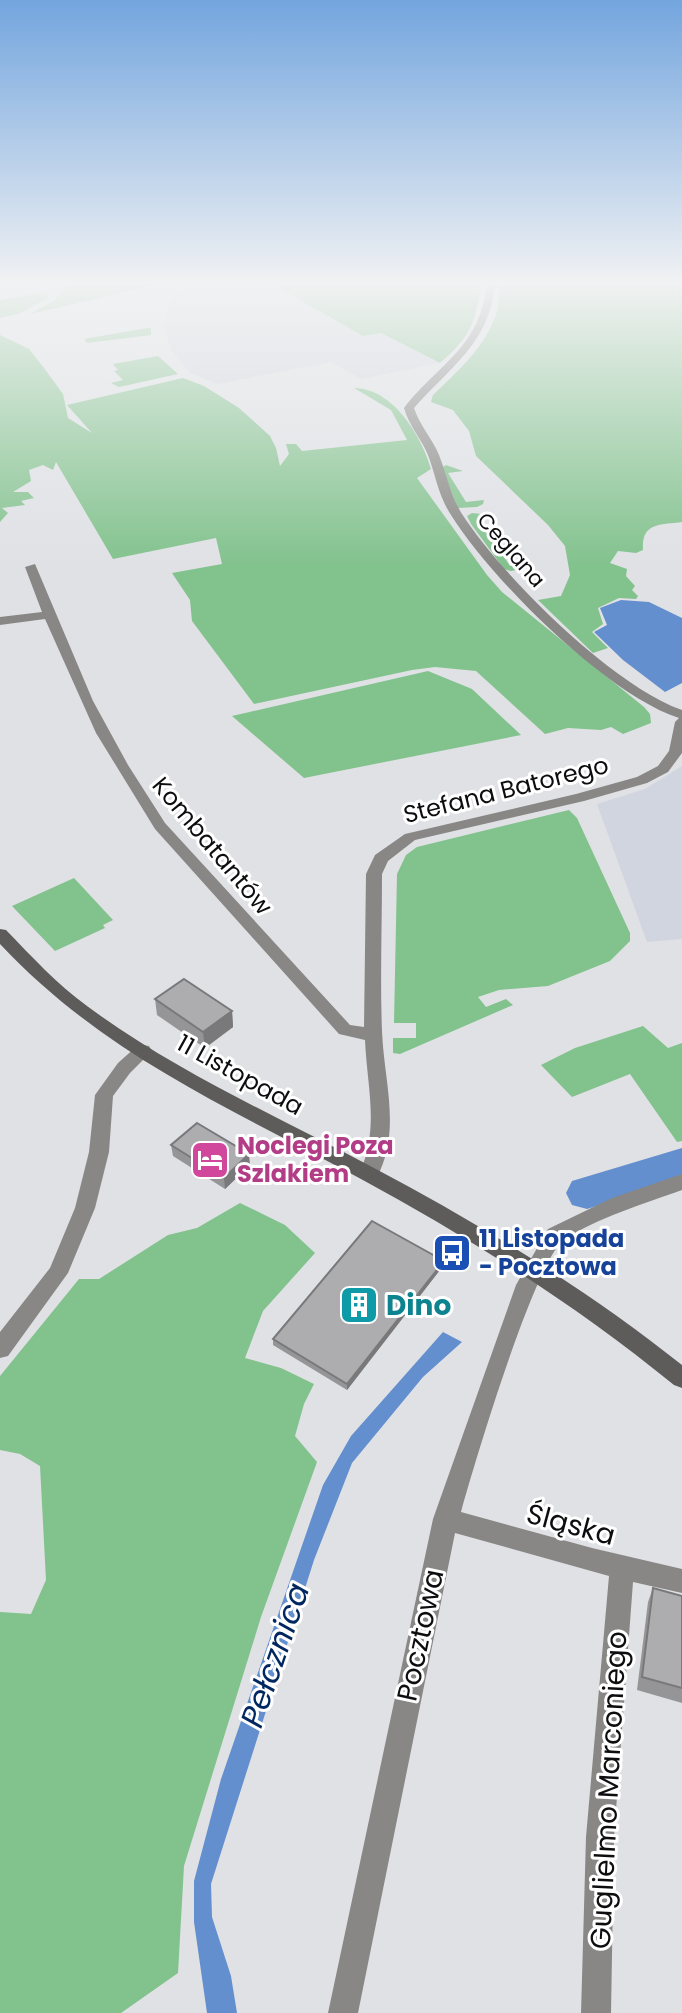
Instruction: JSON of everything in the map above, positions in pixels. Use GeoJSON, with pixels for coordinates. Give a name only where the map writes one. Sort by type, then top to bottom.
{"type":"FeatureCollection","features":[{"type":"Feature","properties":{"kind":"main road","name":"11 Listopada"},"geometry":{"type":"LineString","coordinates":[[0,934],[45,979],[94,1018],[143,1051],[369,1174],[534,1268],[649,1351],[679,1376]]}},
{"type":"Feature","properties":{"kind":"street","name":"Ceglana"},"geometry":{"type":"LineString","coordinates":[[438,378],[416,398],[408,410],[414,425],[433,454],[440,482],[456,514],[507,581],[595,661],[655,705],[682,715]]}},
{"type":"Feature","properties":{"kind":"street","name":"Kombatantów"},"geometry":{"type":"LineString","coordinates":[[31,567],[48,615],[107,743],[160,826],[345,1030],[373,1035]]}},
{"type":"Feature","properties":{"kind":"street"},"geometry":{"type":"LineString","coordinates":[[0,621],[48,615]]}},
{"type":"Feature","properties":{"kind":"street","name":"Stefana Batorego"},"geometry":{"type":"LineString","coordinates":[[369,1174],[383,1142],[373,1035],[374,874],[381,858],[410,837],[579,798],[642,780],[663,769],[676,751],[682,722]]}},
{"type":"Feature","properties":{"kind":"street"},"geometry":{"type":"LineString","coordinates":[[0,1349],[58,1273],[88,1197],[99,1152],[104,1095],[124,1068],[143,1051]]}},
{"type":"Feature","properties":{"kind":"street","name":"Pocztowa"},"geometry":{"type":"LineString","coordinates":[[343,2013],[445,1519],[505,1342],[534,1268],[555,1235],[619,1204],[682,1182]]}},
{"type":"Feature","properties":{"kind":"street","name":"Śląska"},"geometry":{"type":"LineString","coordinates":[[445,1519],[622,1568],[682,1581]]}},
{"type":"Feature","properties":{"kind":"street","name":"Guglielmo Marconiego"},"geometry":{"type":"LineString","coordinates":[[596,2013],[600,1838],[622,1568]]}},
{"type":"Feature","properties":{"kind":"shaded area"},"geometry":{"type":"Polygon","coordinates":[[[203,378],[249,378],[218,384],[203,378]]]}},
{"type":"Feature","properties":{"kind":"shaded area"},"geometry":{"type":"Polygon","coordinates":[[[682,766],[682,939],[647,942],[597,804],[645,789],[682,766]]]}},
{"type":"Feature","properties":{"kind":"green space"},"geometry":{"type":"Polygon","coordinates":[[[0,378],[51,378],[63,394],[68,418],[92,433],[67,405],[183,378],[204,386],[239,408],[270,436],[280,466],[289,454],[286,444],[296,444],[302,451],[407,440],[391,410],[354,388],[368,390],[393,405],[413,429],[431,469],[417,478],[487,575],[502,592],[644,707],[650,714],[651,723],[623,734],[611,727],[601,730],[568,728],[545,734],[476,671],[435,667],[254,704],[192,621],[190,600],[172,573],[222,564],[216,538],[113,559],[56,462],[53,470],[43,465],[29,470],[31,481],[13,492],[28,492],[34,498],[21,501],[25,505],[2,508],[8,513],[0,522],[0,378]]]}},
{"type":"Feature","properties":{"kind":"green space"},"geometry":{"type":"Polygon","coordinates":[[[121,378],[160,378],[119,387],[111,383],[123,380],[121,378]]]}},
{"type":"Feature","properties":{"kind":"green space"},"geometry":{"type":"Polygon","coordinates":[[[451,378],[682,378],[682,522],[654,527],[645,534],[643,550],[636,553],[618,551],[610,563],[627,569],[626,576],[635,586],[632,590],[638,596],[636,599],[619,598],[598,608],[603,624],[592,632],[608,648],[593,653],[538,600],[561,596],[570,575],[565,546],[548,525],[476,456],[469,431],[453,410],[431,402],[433,395],[451,378]]]}},
{"type":"Feature","properties":{"kind":"green space"},"geometry":{"type":"Polygon","coordinates":[[[446,465],[463,471],[448,473],[466,502],[484,500],[483,504],[458,508],[441,468],[446,465]]]}},
{"type":"Feature","properties":{"kind":"green space"},"geometry":{"type":"Polygon","coordinates":[[[472,513],[491,515],[478,517],[510,566],[527,564],[527,568],[511,571],[504,569],[471,524],[467,516],[472,513]]]}},
{"type":"Feature","properties":{"kind":"green space"},"geometry":{"type":"Polygon","coordinates":[[[428,671],[472,689],[521,735],[304,778],[232,716],[428,671]]]}},
{"type":"Feature","properties":{"kind":"green space"},"geometry":{"type":"Polygon","coordinates":[[[569,810],[577,818],[630,933],[630,941],[610,961],[548,986],[499,990],[478,997],[486,1007],[506,999],[513,1005],[400,1054],[393,1053],[393,1038],[416,1038],[416,1023],[394,1023],[397,874],[406,855],[417,847],[569,810]]]}},
{"type":"Feature","properties":{"kind":"green space"},"geometry":{"type":"Polygon","coordinates":[[[74,878],[113,920],[103,925],[105,928],[55,951],[12,906],[74,878]]]}},
{"type":"Feature","properties":{"kind":"green space"},"geometry":{"type":"Polygon","coordinates":[[[643,1026],[668,1048],[682,1043],[682,1141],[677,1142],[630,1074],[572,1097],[541,1065],[575,1048],[643,1026]]]}},
{"type":"Feature","properties":{"kind":"green space"},"geometry":{"type":"Polygon","coordinates":[[[240,1203],[285,1225],[315,1253],[263,1311],[245,1358],[281,1368],[314,1384],[304,1404],[295,1436],[317,1462],[261,1617],[184,1866],[178,1973],[121,2013],[0,2013],[0,1612],[31,1614],[46,1580],[40,1466],[20,1454],[0,1450],[0,1376],[79,1279],[99,1279],[168,1235],[197,1228],[240,1203]]]}},
{"type":"Feature","properties":{"kind":"water"},"geometry":{"type":"Polygon","coordinates":[[[621,600],[649,602],[682,618],[682,683],[665,692],[623,660],[594,632],[607,625],[600,608],[621,600]]]}},
{"type":"Feature","properties":{"kind":"water"},"geometry":{"type":"Polygon","coordinates":[[[443,1332],[462,1342],[423,1377],[352,1463],[314,1560],[211,1884],[212,1917],[231,1976],[237,2013],[207,2013],[194,1922],[194,1881],[221,1779],[323,1485],[351,1436],[443,1332]]]}},
{"type":"Feature","properties":{"kind":"building"},"geometry":{"type":"Polygon","coordinates":[[[184,979],[232,1011],[203,1032],[155,999],[184,979]]]}},
{"type":"Feature","properties":{"kind":"building","name":"Noclegi Poza Szlakiem"},"geometry":{"type":"Polygon","coordinates":[[[197,1123],[249,1154],[224,1178],[171,1145],[197,1123]]]}},
{"type":"Feature","properties":{"kind":"building","name":"Dino"},"geometry":{"type":"Polygon","coordinates":[[[372,1221],[444,1261],[347,1384],[273,1339],[372,1221]]]}},
{"type":"Feature","properties":{"kind":"building"},"geometry":{"type":"Polygon","coordinates":[[[653,1588],[682,1596],[682,1688],[642,1677],[653,1588]]]}},
{"type":"Feature","properties":{"kind":"waterway","name":"Pełcznica"},"geometry":{"type":"LineString","coordinates":[[587,1193],[682,1164]]}},
{"type":"Feature","properties":{"kind":"place","name":"Noclegi Poza Szlakiem"},"geometry":{"type":"Point","coordinates":[210,1160]}},
{"type":"Feature","properties":{"kind":"place","name":"11 Listopada - Pocztowa"},"geometry":{"type":"Point","coordinates":[452,1253]}},
{"type":"Feature","properties":{"kind":"place","name":"Dino"},"geometry":{"type":"Point","coordinates":[359,1305]}}]}
